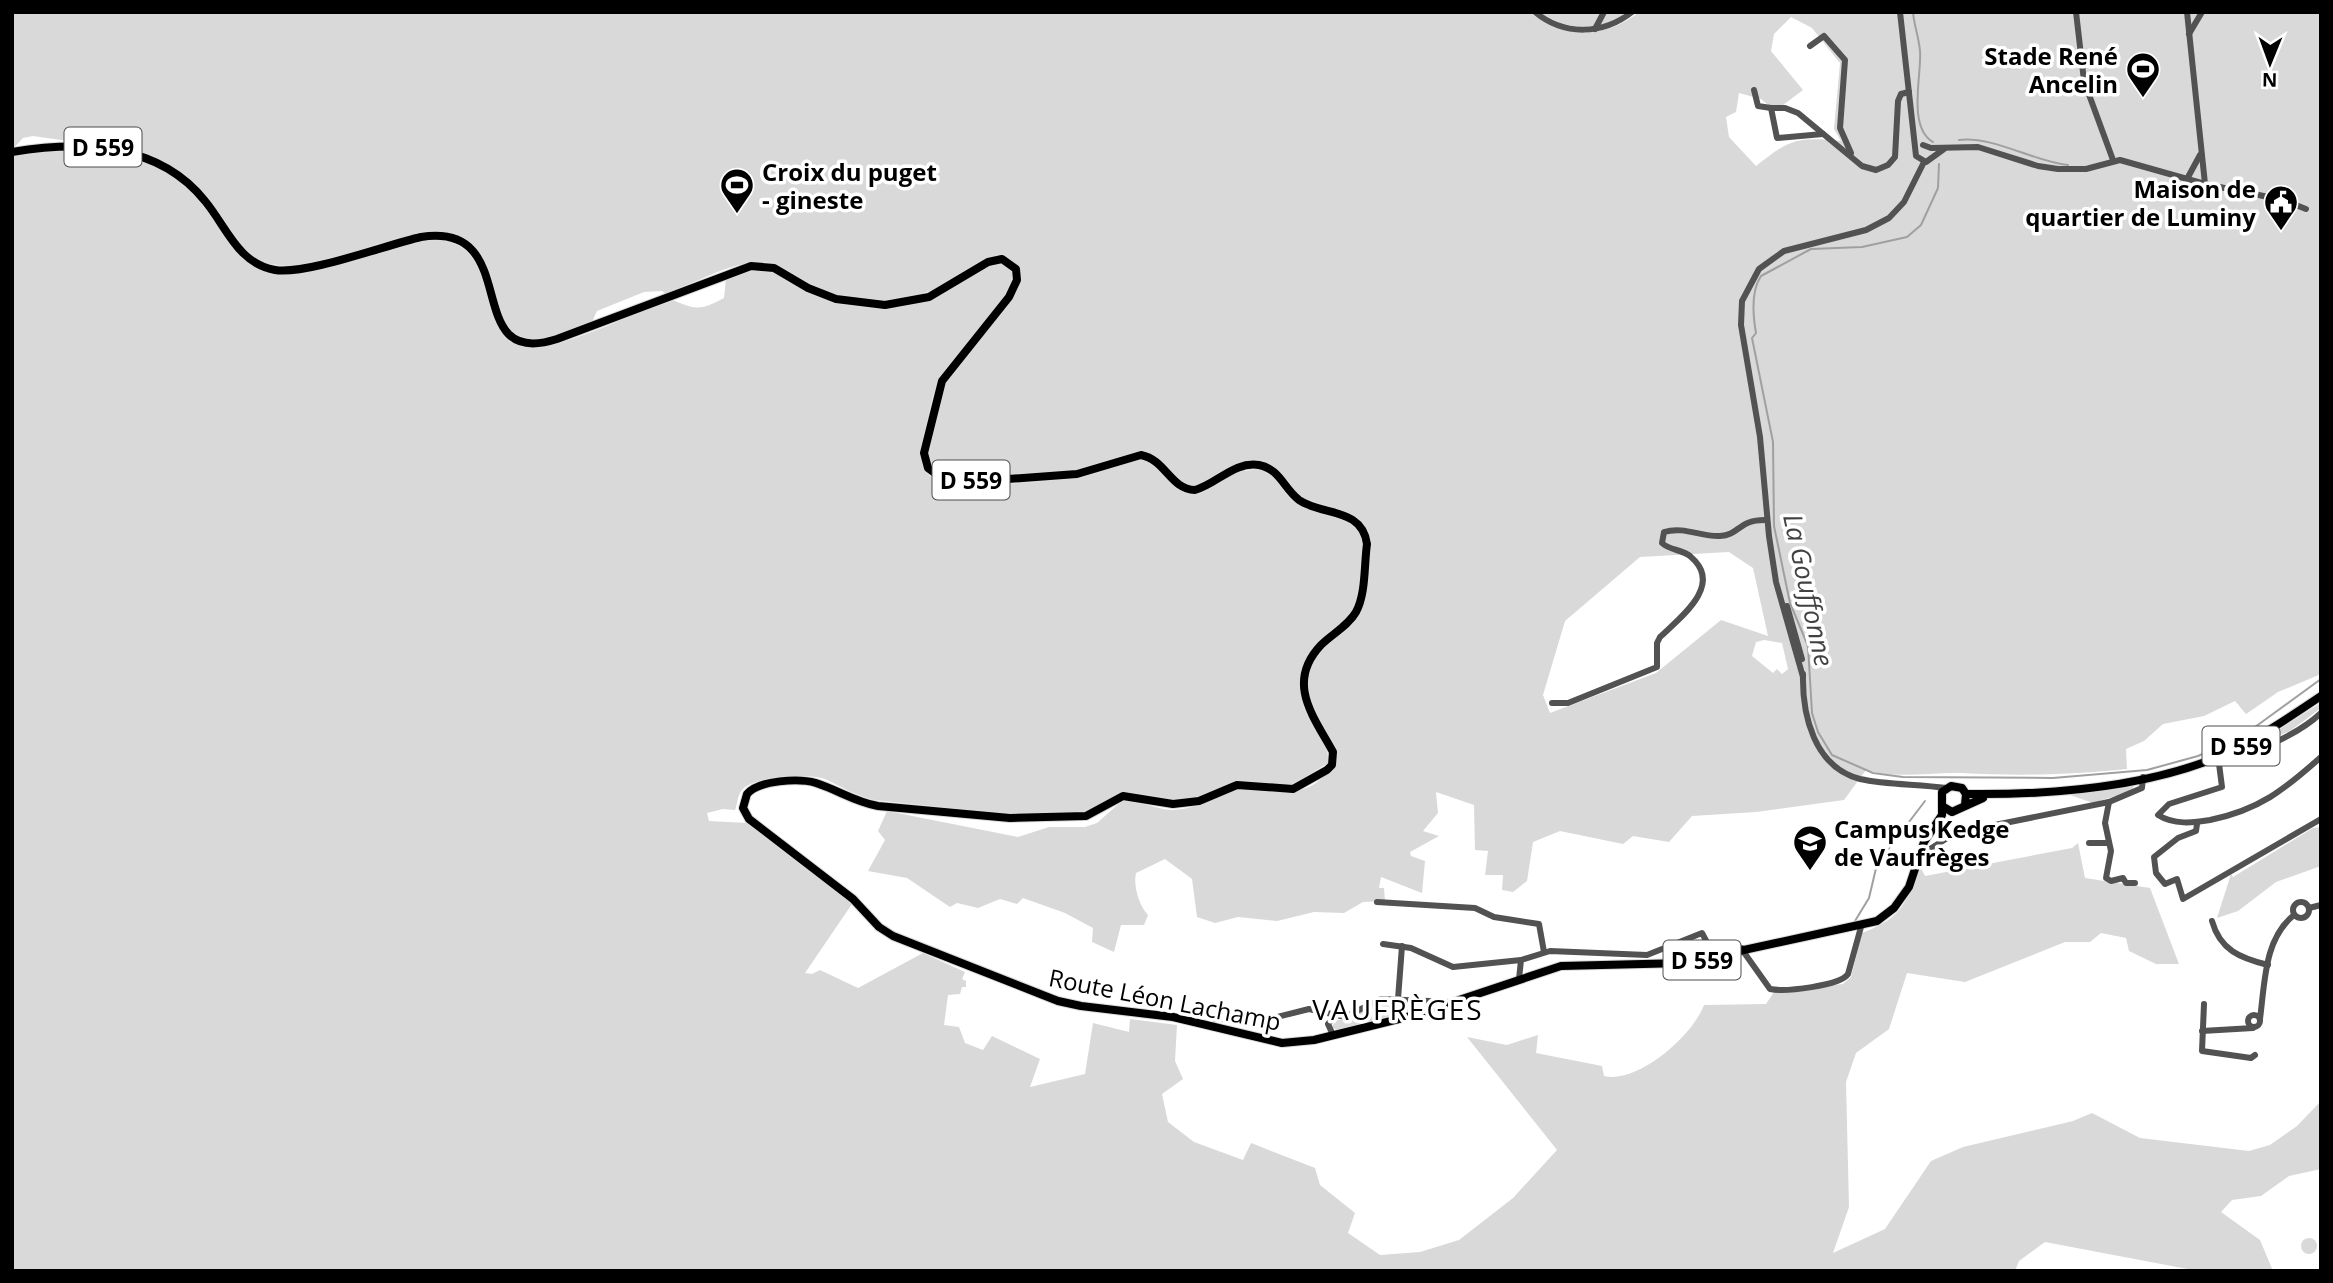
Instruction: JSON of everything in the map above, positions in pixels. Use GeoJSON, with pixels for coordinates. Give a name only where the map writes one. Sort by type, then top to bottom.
{"type":"FeatureCollection","features":[{"type":"Feature","properties":{"kind":"main road","name":"Route Léon Lachamp"},"geometry":{"type":"LineString","coordinates":[[12,152],[52,145],[89,145],[123,151],[156,163],[200,194],[243,254],[271,270],[297,270],[429,236],[456,240],[474,252],[485,268],[494,309],[503,328],[515,338],[529,343],[557,339],[751,266],[774,268],[808,288],[836,299],[885,305],[929,297],[988,262],[1002,259],[1016,269],[1017,280],[1009,297],[942,381],[924,453],[926,465],[933,475],[946,479],[994,481],[1077,474],[1142,455],[1160,464],[1178,487],[1195,490],[1234,469],[1259,465],[1283,479],[1299,499],[1353,519],[1366,535],[1357,610],[1315,653],[1305,674],[1308,709],[1334,758],[1327,770],[1300,787],[1284,790],[1237,785],[1199,801],[1183,804],[1123,796],[1093,814],[1010,818],[878,806],[852,800],[808,781],[756,786],[747,794],[743,803],[749,819],[853,899],[884,932],[995,978],[1081,1006],[1173,1017],[1267,1041],[1295,1043],[1442,1006],[1519,979],[1570,965],[1684,963],[1861,927],[1883,917],[1900,901],[1942,815],[1943,797]]}},
{"type":"Feature","properties":{"kind":"main road","name":"D 559"},"geometry":{"type":"LineString","coordinates":[[1966,794],[2112,785],[2179,770],[2218,756],[2265,733],[2321,696]]}},
{"type":"Feature","properties":{"kind":"main road"},"geometry":{"type":"LineString","coordinates":[[1957,786],[1966,794],[1965,805],[1952,812],[1943,797],[1957,786]]}},
{"type":"Feature","properties":{"kind":"main road","name":"D 559"},"geometry":{"type":"LineString","coordinates":[[1965,805],[1978,799],[2038,790]]}},
{"type":"Feature","properties":{"kind":"main road","name":"Route Léon Lachamp"},"geometry":{"type":"LineString","coordinates":[[1924,850],[1952,812]]}},
{"type":"Feature","properties":{"kind":"street"},"geometry":{"type":"LineString","coordinates":[[1535,12],[1558,26],[1595,29],[1616,24],[1632,12]]}},
{"type":"Feature","properties":{"kind":"street"},"geometry":{"type":"LineString","coordinates":[[1595,29],[1604,12]]}},
{"type":"Feature","properties":{"kind":"street"},"geometry":{"type":"LineString","coordinates":[[1900,12],[1909,92],[1921,161],[1905,202],[1889,218],[1866,230],[1784,251],[1764,264],[1746,288],[1741,325],[1760,438],[1767,520],[1776,575],[1803,677],[1807,715],[1814,740],[1827,758],[1856,778],[1928,786],[1943,797]]}},
{"type":"Feature","properties":{"kind":"street"},"geometry":{"type":"LineString","coordinates":[[2076,12],[2084,81],[2113,160]]}},
{"type":"Feature","properties":{"kind":"street"},"geometry":{"type":"LineString","coordinates":[[2187,12],[2205,184]]}},
{"type":"Feature","properties":{"kind":"street"},"geometry":{"type":"LineString","coordinates":[[2189,34],[2202,12]]}},
{"type":"Feature","properties":{"kind":"street"},"geometry":{"type":"LineString","coordinates":[[1810,46],[1824,36],[1845,60],[1840,128],[1852,156]]}},
{"type":"Feature","properties":{"kind":"street"},"geometry":{"type":"LineString","coordinates":[[1754,90],[1758,106],[1791,110],[1871,169],[1888,165],[1896,151],[1899,98],[1909,92]]}},
{"type":"Feature","properties":{"kind":"street"},"geometry":{"type":"LineString","coordinates":[[1771,108],[1777,138],[1823,134]]}},
{"type":"Feature","properties":{"kind":"street"},"geometry":{"type":"LineString","coordinates":[[1921,161],[1932,152],[1946,148],[1978,146],[2038,166],[2058,169],[2086,169],[2113,160],[2205,184],[2283,200],[2306,209]]}},
{"type":"Feature","properties":{"kind":"street"},"geometry":{"type":"LineString","coordinates":[[1920,147],[1932,152]]}},
{"type":"Feature","properties":{"kind":"street"},"geometry":{"type":"LineString","coordinates":[[2187,179],[2201,153]]}},
{"type":"Feature","properties":{"kind":"street"},"geometry":{"type":"LineString","coordinates":[[1552,703],[1568,703],[1657,667],[1657,643],[1660,637],[1695,604],[1703,580],[1702,570],[1692,557],[1662,543],[1664,532],[1681,530],[1721,536],[1751,520],[1767,520]]}},
{"type":"Feature","properties":{"kind":"street"},"geometry":{"type":"LineString","coordinates":[[2321,713],[2305,726],[2275,742],[2228,758],[2218,756],[2222,787],[2187,796],[2158,812],[2160,817],[2197,824],[2246,812],[2283,789],[2321,757]]}},
{"type":"Feature","properties":{"kind":"street"},"geometry":{"type":"LineString","coordinates":[[1924,850],[1955,834],[2109,802],[2142,788],[2143,777]]}},
{"type":"Feature","properties":{"kind":"street"},"geometry":{"type":"LineString","coordinates":[[2109,802],[2105,823],[2109,843],[2106,878],[2111,881],[2123,877],[2126,883],[2135,883]]}},
{"type":"Feature","properties":{"kind":"street"},"geometry":{"type":"LineString","coordinates":[[2197,824],[2196,831],[2178,838],[2154,857],[2159,879],[2165,884],[2177,879],[2183,899],[2321,819]]}},
{"type":"Feature","properties":{"kind":"street"},"geometry":{"type":"LineString","coordinates":[[2089,842],[2109,843]]}},
{"type":"Feature","properties":{"kind":"street"},"geometry":{"type":"LineString","coordinates":[[1377,902],[1475,908],[1494,917],[1539,924],[1544,952]]}},
{"type":"Feature","properties":{"kind":"street"},"geometry":{"type":"LineString","coordinates":[[2202,1031],[2253,1028],[2247,1022],[2249,1016],[2255,1015],[2260,1019],[2272,944],[2297,902],[2304,902],[2309,908]]}},
{"type":"Feature","properties":{"kind":"street"},"geometry":{"type":"LineString","coordinates":[[2309,908],[2321,905]]}},
{"type":"Feature","properties":{"kind":"street"},"geometry":{"type":"LineString","coordinates":[[2289,919],[2305,917],[2309,908]]}},
{"type":"Feature","properties":{"kind":"street"},"geometry":{"type":"LineString","coordinates":[[2212,921],[2217,936],[2227,948],[2242,958],[2268,965]]}},
{"type":"Feature","properties":{"kind":"street"},"geometry":{"type":"LineString","coordinates":[[1383,944],[1402,946],[1424,953],[1453,967],[1521,960],[1544,952],[1642,956],[1702,933],[1705,935],[1708,949],[1736,946],[1745,951],[1764,985],[1770,989],[1783,990],[1838,982],[1849,974],[1861,927]]}},
{"type":"Feature","properties":{"kind":"street"},"geometry":{"type":"LineString","coordinates":[[1398,999],[1402,946]]}},
{"type":"Feature","properties":{"kind":"street"},"geometry":{"type":"LineString","coordinates":[[1519,979],[1521,960]]}},
{"type":"Feature","properties":{"kind":"street","name":"Route Léon Lachamp"},"geometry":{"type":"LineString","coordinates":[[1334,1017],[1350,1015],[1372,1002],[1398,999],[1430,1001],[1442,1006]]}},
{"type":"Feature","properties":{"kind":"street"},"geometry":{"type":"LineString","coordinates":[[2204,1004],[2200,1047],[2205,1053],[2250,1058],[2255,1055]]}},
{"type":"Feature","properties":{"kind":"street"},"geometry":{"type":"LineString","coordinates":[[1215,1019],[1265,1020],[1309,1009],[1334,1017],[1328,1024],[1333,1035]]}},
{"type":"Feature","properties":{"kind":"shaded area"},"geometry":{"type":"Polygon","coordinates":[[[12,12],[1529,12],[1556,26],[1584,32],[1612,27],[1639,12],[2321,12],[2321,674],[2278,692],[2246,714],[2235,701],[2204,716],[2163,724],[2144,741],[2126,749],[2127,769],[2024,775],[1902,775],[1866,770],[1844,800],[1756,812],[1692,816],[1669,842],[1633,836],[1623,844],[1560,831],[1533,842],[1527,881],[1513,892],[1502,890],[1503,875],[1485,875],[1488,851],[1475,850],[1474,805],[1436,792],[1438,813],[1423,831],[1439,836],[1410,852],[1411,856],[1425,861],[1422,893],[1381,877],[1379,888],[1384,888],[1385,901],[1363,902],[1344,913],[1314,912],[1277,921],[1238,917],[1215,923],[1197,917],[1192,879],[1165,859],[1136,873],[1138,895],[1148,915],[1144,925],[1121,925],[1114,952],[1092,942],[1093,928],[1065,913],[1023,898],[1017,904],[1000,899],[978,908],[957,903],[950,907],[907,878],[868,871],[885,840],[878,831],[887,811],[1018,837],[1049,827],[1085,827],[1097,823],[1123,800],[1171,810],[1198,805],[1239,789],[1287,791],[1309,787],[1334,766],[1311,709],[1308,674],[1317,655],[1345,630],[1356,616],[1365,571],[1367,533],[1365,526],[1339,510],[1300,497],[1285,477],[1260,463],[1207,483],[1187,487],[1176,482],[1158,461],[1148,454],[1039,476],[979,479],[933,470],[927,453],[944,382],[1011,299],[1020,281],[1018,268],[1002,257],[914,296],[870,301],[846,298],[820,290],[771,263],[751,263],[726,269],[666,294],[662,291],[644,292],[597,311],[592,322],[550,338],[529,340],[511,333],[496,309],[492,279],[484,260],[476,250],[445,234],[421,235],[296,267],[262,263],[245,252],[197,188],[124,149],[33,136],[23,138],[12,150],[12,12]],[[1791,17],[1774,34],[1771,51],[1803,90],[1775,111],[1761,99],[1739,93],[1736,112],[1726,117],[1729,137],[1756,166],[1795,142],[1814,139],[1841,141],[1834,129],[1840,63],[1812,28],[1791,17]],[[1729,552],[1640,557],[1565,621],[1543,695],[1550,713],[1656,673],[1721,620],[1768,636],[1753,568],[1729,552]],[[1764,640],[1756,642],[1752,656],[1773,673],[1777,669],[1782,674],[1788,669],[1782,643],[1764,640]]]}},
{"type":"Feature","properties":{"kind":"shaded area"},"geometry":{"type":"Polygon","coordinates":[[[1540,12],[1623,12],[1623,16],[1602,25],[1581,27],[1559,22],[1540,12]]]}},
{"type":"Feature","properties":{"kind":"shaded area"},"geometry":{"type":"Polygon","coordinates":[[[53,149],[111,154],[147,163],[164,171],[195,195],[237,252],[258,268],[272,273],[286,274],[324,268],[422,241],[451,243],[469,254],[480,271],[492,313],[501,331],[515,343],[538,347],[585,334],[671,299],[698,308],[709,305],[724,298],[726,278],[752,269],[773,271],[806,291],[835,302],[870,308],[897,308],[940,296],[990,265],[1001,263],[1012,271],[1011,282],[1005,295],[985,324],[942,374],[936,387],[921,454],[923,466],[930,476],[940,481],[958,483],[1029,482],[1085,476],[1141,459],[1156,467],[1179,489],[1195,494],[1236,472],[1259,469],[1274,477],[1289,494],[1356,527],[1361,537],[1362,559],[1353,608],[1350,615],[1309,654],[1301,681],[1301,697],[1305,710],[1323,740],[1328,763],[1292,785],[1237,781],[1197,797],[1173,801],[1121,792],[1083,813],[1004,814],[874,800],[825,779],[794,776],[748,785],[740,792],[735,810],[723,809],[707,813],[709,821],[747,823],[852,904],[805,973],[812,974],[820,970],[858,988],[923,953],[965,972],[962,979],[966,981],[966,987],[962,987],[960,994],[948,995],[944,1025],[959,1027],[965,1043],[983,1050],[992,1036],[1040,1059],[1030,1087],[1085,1074],[1093,1023],[1129,1032],[1130,1019],[1177,1025],[1175,1061],[1183,1079],[1162,1094],[1168,1122],[1194,1142],[1243,1160],[1251,1143],[1315,1168],[1320,1185],[1355,1213],[1348,1233],[1380,1255],[1420,1252],[1459,1240],[1513,1198],[1557,1150],[1467,1037],[1507,1045],[1538,1035],[1536,1053],[1602,1066],[1604,1076],[1617,1077],[1632,1073],[1662,1056],[1676,1044],[1698,1018],[1704,1005],[1766,1004],[1774,992],[1843,984],[1851,977],[1862,933],[1886,922],[1901,908],[1920,866],[1925,876],[2072,848],[2078,843],[2085,878],[2150,888],[2179,964],[2156,964],[2129,951],[2126,938],[2101,933],[2090,942],[2065,942],[1965,982],[1907,973],[1889,1029],[1856,1053],[1846,1082],[1849,1207],[1833,1253],[1885,1229],[1931,1161],[1963,1147],[2073,1121],[2092,1113],[2140,1138],[2249,1151],[2270,1145],[2297,1126],[2321,1101],[2321,1169],[2289,1176],[2261,1196],[2232,1200],[2221,1212],[2260,1240],[2273,1271],[2198,1271],[2045,1242],[2019,1261],[2015,1271],[12,1271],[12,156],[53,149]]]}},
{"type":"Feature","properties":{"kind":"shaded area"},"geometry":{"type":"Polygon","coordinates":[[[2321,703],[2321,708],[2290,731],[2248,749],[2321,703]]]}},
{"type":"Feature","properties":{"kind":"shaded area"},"geometry":{"type":"Polygon","coordinates":[[[2134,786],[2131,791],[2093,803],[2064,793],[2134,786]]]}},
{"type":"Feature","properties":{"kind":"shaded area"},"geometry":{"type":"Polygon","coordinates":[[[2321,827],[2321,866],[2276,882],[2238,911],[2217,918],[2231,874],[2233,877],[2313,828],[2321,827]]]}},
{"type":"Feature","properties":{"kind":"shaded area"},"geometry":{"type":"Polygon","coordinates":[[[1382,1002],[1428,1006],[1337,1030],[1332,1027],[1336,1020],[1345,1020],[1382,1002]]]}},
{"type":"Feature","properties":{"kind":"shaded area"},"geometry":{"type":"Polygon","coordinates":[[[2309,1238],[2317,1246],[2309,1254],[2301,1246],[2309,1238]]]}},
{"type":"Feature","properties":{"kind":"waterway","name":"La Gouffonne"},"geometry":{"type":"LineString","coordinates":[[1913,12],[1920,51],[1918,113],[1925,135],[1933,142]]}},
{"type":"Feature","properties":{"kind":"waterway"},"geometry":{"type":"LineString","coordinates":[[1959,140],[1986,142],[2068,165]]}},
{"type":"Feature","properties":{"kind":"waterway","name":"La Gouffonne"},"geometry":{"type":"LineString","coordinates":[[1939,164],[1938,188],[1921,225],[1907,237],[1862,247],[1811,249],[1761,276],[1754,296],[1756,333],[1752,338],[1773,442],[1774,526],[1790,603],[1808,646],[1812,713],[1818,732],[1832,755],[1873,773],[1903,777],[2053,778],[2147,770],[2198,756],[2244,735],[2321,679]]}},
{"type":"Feature","properties":{"kind":"waterway"},"geometry":{"type":"LineString","coordinates":[[1855,921],[1869,898],[1877,864],[1925,801]]}},
{"type":"Feature","properties":{"kind":"place","name":"Stade René Ancelin"},"geometry":{"type":"Point","coordinates":[2143,99]}},
{"type":"Feature","properties":{"kind":"place","name":"Croix du puget - gineste"},"geometry":{"type":"Point","coordinates":[737,215]}},
{"type":"Feature","properties":{"kind":"place","name":"Maison de quartier de Luminy"},"geometry":{"type":"Point","coordinates":[2281,232]}},
{"type":"Feature","properties":{"kind":"place","name":"Campus Kedge de Vaufrèges"},"geometry":{"type":"Point","coordinates":[1810,872]}},
{"type":"Feature","properties":{"kind":"district","name":"VAUFRÈGES"},"geometry":{"type":"Point","coordinates":[1398,1009]}}]}
